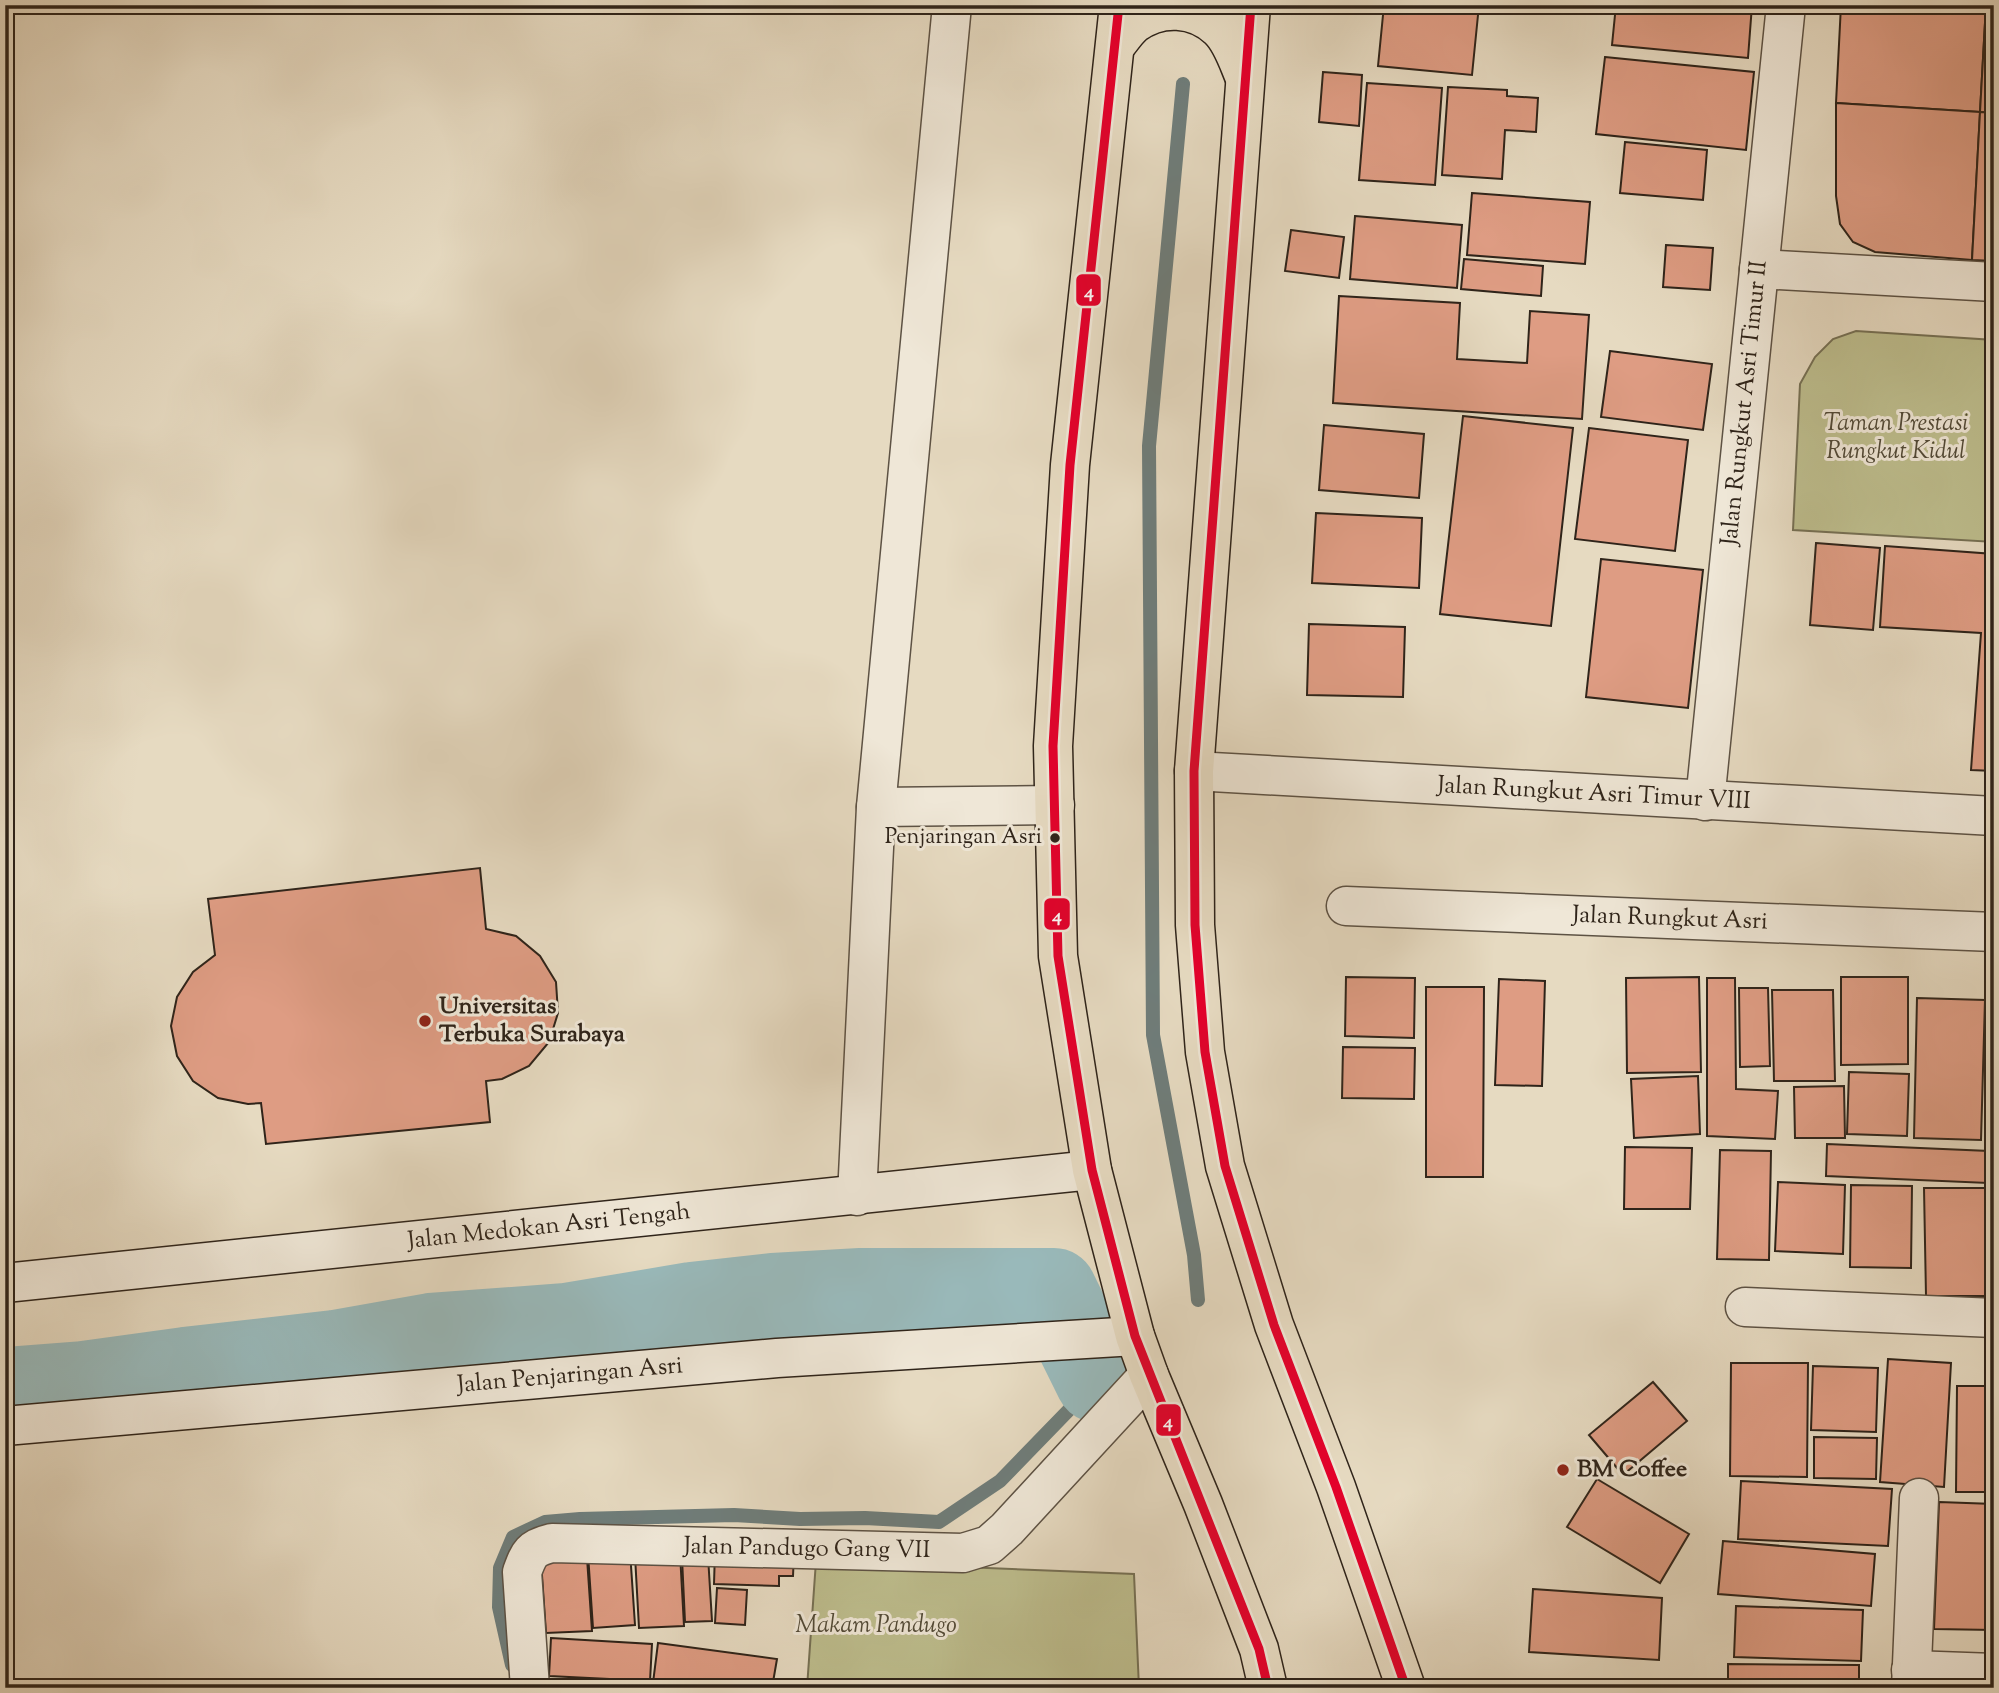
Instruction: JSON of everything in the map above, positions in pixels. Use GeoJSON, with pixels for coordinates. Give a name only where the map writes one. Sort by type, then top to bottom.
{"type":"FeatureCollection","features":[{"type":"Feature","properties":{"kind":"main road"},"geometry":{"type":"LineString","coordinates":[[1119,5],[1070,464],[1053,746],[1058,956],[1092,1170],[1136,1336],[1149,1375],[1259,1648],[1268,1688]]}},
{"type":"Feature","properties":{"kind":"main road"},"geometry":{"type":"LineString","coordinates":[[1251,5],[1194,771],[1195,925],[1205,1052],[1225,1166],[1274,1325],[1331,1474],[1406,1688]]}},
{"type":"Feature","properties":{"kind":"main road"},"geometry":{"type":"LineString","coordinates":[[1116,45],[1132,26],[1152,14],[1177,10],[1201,16],[1221,31],[1246,78]]}},
{"type":"Feature","properties":{"kind":"street"},"geometry":{"type":"LineString","coordinates":[[857,1195],[876,807],[952,5]]}},
{"type":"Feature","properties":{"kind":"street","name":"Jalan Rungkut Asri Timur II"},"geometry":{"type":"LineString","coordinates":[[1706,801],[1786,5]]}},
{"type":"Feature","properties":{"kind":"street"},"geometry":{"type":"LineString","coordinates":[[1759,268],[1994,282]]}},
{"type":"Feature","properties":{"kind":"street","name":"Jalan Rungkut Asri Timur VIII"},"geometry":{"type":"LineString","coordinates":[[1194,771],[1994,816]]}},
{"type":"Feature","properties":{"kind":"street"},"geometry":{"type":"LineString","coordinates":[[876,807],[1055,805]]}},
{"type":"Feature","properties":{"kind":"street","name":"Jalan Rungkut Asri"},"geometry":{"type":"LineString","coordinates":[[1346,906],[1994,932]]}},
{"type":"Feature","properties":{"kind":"street","name":"Jalan Medokan Asri Tengah"},"geometry":{"type":"LineString","coordinates":[[5,1283],[1092,1170]]}},
{"type":"Feature","properties":{"kind":"street"},"geometry":{"type":"LineString","coordinates":[[1745,1307],[1994,1318]]}},
{"type":"Feature","properties":{"kind":"street","name":"Jalan Penjaringan Asri"},"geometry":{"type":"LineString","coordinates":[[5,1426],[777,1358],[1136,1336]]}},
{"type":"Feature","properties":{"kind":"street","name":"Jalan Pandugo Gang VII"},"geometry":{"type":"LineString","coordinates":[[530,1688],[522,1572],[528,1554],[540,1546],[552,1543],[963,1553],[989,1545],[1007,1529],[1149,1375]]}},
{"type":"Feature","properties":{"kind":"street"},"geometry":{"type":"LineString","coordinates":[[1919,1498],[1911,1679],[1994,1674]]}},
{"type":"Feature","properties":{"kind":"green space","name":"Taman Prestasi Rungkut Kidul"},"geometry":{"type":"Polygon","coordinates":[[[1856,331],[1994,340],[1994,542],[1793,530],[1800,384],[1815,357],[1833,339],[1856,331]]]}},
{"type":"Feature","properties":{"kind":"green space","name":"Makam Pandugo"},"geometry":{"type":"Polygon","coordinates":[[[816,1561],[1134,1574],[1139,1688],[807,1688],[816,1561]]]}},
{"type":"Feature","properties":{"kind":"building"},"geometry":{"type":"Polygon","coordinates":[[[1384,5],[1479,5],[1472,75],[1378,66],[1384,5]]]}},
{"type":"Feature","properties":{"kind":"building"},"geometry":{"type":"Polygon","coordinates":[[[1616,5],[1752,5],[1748,58],[1612,45],[1616,5]]]}},
{"type":"Feature","properties":{"kind":"building"},"geometry":{"type":"Polygon","coordinates":[[[1841,5],[1986,5],[1980,112],[1836,103],[1841,5]]]}},
{"type":"Feature","properties":{"kind":"building"},"geometry":{"type":"Polygon","coordinates":[[[1986,5],[1994,5],[1994,113],[1980,112],[1986,5]]]}},
{"type":"Feature","properties":{"kind":"building"},"geometry":{"type":"Polygon","coordinates":[[[1605,57],[1754,72],[1746,150],[1596,134],[1605,57]]]}},
{"type":"Feature","properties":{"kind":"building"},"geometry":{"type":"Polygon","coordinates":[[[1323,72],[1362,75],[1359,126],[1319,122],[1323,72]]]}},
{"type":"Feature","properties":{"kind":"building"},"geometry":{"type":"Polygon","coordinates":[[[1367,83],[1442,88],[1435,185],[1359,180],[1367,83]]]}},
{"type":"Feature","properties":{"kind":"building"},"geometry":{"type":"Polygon","coordinates":[[[1448,87],[1507,90],[1507,96],[1538,98],[1536,132],[1505,130],[1502,179],[1442,175],[1448,87]]]}},
{"type":"Feature","properties":{"kind":"building"},"geometry":{"type":"Polygon","coordinates":[[[1836,103],[1980,112],[1972,260],[1875,252],[1853,242],[1840,224],[1836,196],[1836,103]]]}},
{"type":"Feature","properties":{"kind":"building"},"geometry":{"type":"Polygon","coordinates":[[[1980,112],[1994,113],[1994,261],[1972,260],[1980,112]]]}},
{"type":"Feature","properties":{"kind":"building"},"geometry":{"type":"Polygon","coordinates":[[[1625,142],[1707,150],[1703,200],[1620,193],[1625,142]]]}},
{"type":"Feature","properties":{"kind":"building"},"geometry":{"type":"Polygon","coordinates":[[[1472,193],[1590,202],[1585,264],[1467,255],[1472,193]]]}},
{"type":"Feature","properties":{"kind":"building"},"geometry":{"type":"Polygon","coordinates":[[[1355,216],[1462,225],[1457,288],[1350,279],[1355,216]]]}},
{"type":"Feature","properties":{"kind":"building"},"geometry":{"type":"Polygon","coordinates":[[[1291,230],[1344,237],[1339,278],[1285,271],[1291,230]]]}},
{"type":"Feature","properties":{"kind":"building"},"geometry":{"type":"Polygon","coordinates":[[[1666,245],[1713,248],[1710,290],[1663,287],[1666,245]]]}},
{"type":"Feature","properties":{"kind":"building"},"geometry":{"type":"Polygon","coordinates":[[[1464,259],[1543,266],[1541,296],[1461,289],[1464,259]]]}},
{"type":"Feature","properties":{"kind":"building"},"geometry":{"type":"Polygon","coordinates":[[[1339,296],[1460,303],[1457,359],[1527,363],[1530,311],[1589,315],[1582,419],[1333,403],[1339,296]]]}},
{"type":"Feature","properties":{"kind":"building"},"geometry":{"type":"Polygon","coordinates":[[[1610,351],[1712,364],[1703,430],[1601,417],[1610,351]]]}},
{"type":"Feature","properties":{"kind":"building"},"geometry":{"type":"Polygon","coordinates":[[[1463,416],[1573,428],[1551,626],[1440,614],[1463,416]]]}},
{"type":"Feature","properties":{"kind":"building"},"geometry":{"type":"Polygon","coordinates":[[[1324,425],[1424,434],[1419,498],[1319,490],[1324,425]]]}},
{"type":"Feature","properties":{"kind":"building"},"geometry":{"type":"Polygon","coordinates":[[[1589,428],[1688,440],[1675,551],[1575,539],[1589,428]]]}},
{"type":"Feature","properties":{"kind":"building"},"geometry":{"type":"Polygon","coordinates":[[[1316,513],[1422,518],[1419,588],[1312,583],[1316,513]]]}},
{"type":"Feature","properties":{"kind":"building"},"geometry":{"type":"Polygon","coordinates":[[[1816,543],[1880,548],[1873,630],[1810,625],[1816,543]]]}},
{"type":"Feature","properties":{"kind":"building"},"geometry":{"type":"Polygon","coordinates":[[[1885,546],[1994,554],[1994,771],[1971,770],[1981,633],[1880,627],[1885,546]]]}},
{"type":"Feature","properties":{"kind":"building"},"geometry":{"type":"Polygon","coordinates":[[[1601,559],[1703,570],[1688,708],[1586,697],[1601,559]]]}},
{"type":"Feature","properties":{"kind":"building"},"geometry":{"type":"Polygon","coordinates":[[[1309,624],[1405,627],[1403,697],[1307,695],[1309,624]]]}},
{"type":"Feature","properties":{"kind":"building"},"geometry":{"type":"Polygon","coordinates":[[[480,868],[486,929],[516,936],[540,956],[556,982],[558,1013],[549,1042],[529,1066],[502,1079],[486,1081],[490,1122],[266,1144],[261,1103],[248,1104],[218,1098],[193,1081],[177,1056],[171,1026],[177,997],[193,972],[215,955],[208,899],[480,868]]]}},
{"type":"Feature","properties":{"kind":"building"},"geometry":{"type":"Polygon","coordinates":[[[1346,977],[1415,978],[1414,1038],[1345,1036],[1346,977]]]}},
{"type":"Feature","properties":{"kind":"building"},"geometry":{"type":"Polygon","coordinates":[[[1699,977],[1701,1072],[1627,1073],[1626,978],[1699,977]]]}},
{"type":"Feature","properties":{"kind":"building"},"geometry":{"type":"Polygon","coordinates":[[[1841,977],[1908,977],[1908,1064],[1841,1065],[1841,977]]]}},
{"type":"Feature","properties":{"kind":"building"},"geometry":{"type":"Polygon","coordinates":[[[1707,978],[1735,978],[1736,1089],[1778,1091],[1775,1139],[1707,1136],[1707,978]]]}},
{"type":"Feature","properties":{"kind":"building"},"geometry":{"type":"Polygon","coordinates":[[[1499,979],[1545,981],[1542,1086],[1495,1085],[1499,979]]]}},
{"type":"Feature","properties":{"kind":"building"},"geometry":{"type":"Polygon","coordinates":[[[1426,987],[1484,987],[1483,1177],[1426,1177],[1426,987]]]}},
{"type":"Feature","properties":{"kind":"building"},"geometry":{"type":"Polygon","coordinates":[[[1739,988],[1768,988],[1770,1066],[1740,1067],[1739,988]]]}},
{"type":"Feature","properties":{"kind":"building"},"geometry":{"type":"Polygon","coordinates":[[[1772,990],[1833,990],[1835,1081],[1774,1081],[1772,990]]]}},
{"type":"Feature","properties":{"kind":"building"},"geometry":{"type":"Polygon","coordinates":[[[1917,998],[1985,1000],[1981,1140],[1914,1138],[1917,998]]]}},
{"type":"Feature","properties":{"kind":"building"},"geometry":{"type":"Polygon","coordinates":[[[1343,1047],[1415,1048],[1414,1099],[1342,1098],[1343,1047]]]}},
{"type":"Feature","properties":{"kind":"building"},"geometry":{"type":"Polygon","coordinates":[[[1849,1072],[1909,1074],[1907,1136],[1847,1134],[1849,1072]]]}},
{"type":"Feature","properties":{"kind":"building"},"geometry":{"type":"Polygon","coordinates":[[[1698,1076],[1700,1134],[1634,1138],[1631,1079],[1698,1076]]]}},
{"type":"Feature","properties":{"kind":"building"},"geometry":{"type":"Polygon","coordinates":[[[1844,1086],[1845,1138],[1795,1138],[1794,1087],[1844,1086]]]}},
{"type":"Feature","properties":{"kind":"building"},"geometry":{"type":"Polygon","coordinates":[[[1827,1144],[1989,1151],[1988,1183],[1826,1176],[1827,1144]]]}},
{"type":"Feature","properties":{"kind":"building"},"geometry":{"type":"Polygon","coordinates":[[[1625,1147],[1692,1148],[1690,1209],[1624,1209],[1625,1147]]]}},
{"type":"Feature","properties":{"kind":"building"},"geometry":{"type":"Polygon","coordinates":[[[1720,1150],[1771,1151],[1769,1260],[1717,1259],[1720,1150]]]}},
{"type":"Feature","properties":{"kind":"building"},"geometry":{"type":"Polygon","coordinates":[[[1778,1182],[1845,1185],[1843,1254],[1775,1251],[1778,1182]]]}},
{"type":"Feature","properties":{"kind":"building"},"geometry":{"type":"Polygon","coordinates":[[[1851,1185],[1912,1186],[1911,1268],[1850,1267],[1851,1185]]]}},
{"type":"Feature","properties":{"kind":"building"},"geometry":{"type":"Polygon","coordinates":[[[1924,1188],[1986,1188],[1988,1296],[1926,1296],[1924,1188]]]}},
{"type":"Feature","properties":{"kind":"building"},"geometry":{"type":"Polygon","coordinates":[[[1888,1359],[1951,1363],[1944,1487],[1880,1482],[1888,1359]]]}},
{"type":"Feature","properties":{"kind":"building"},"geometry":{"type":"Polygon","coordinates":[[[1731,1363],[1808,1363],[1807,1477],[1730,1476],[1731,1363]]]}},
{"type":"Feature","properties":{"kind":"building"},"geometry":{"type":"Polygon","coordinates":[[[1813,1366],[1878,1368],[1876,1432],[1811,1430],[1813,1366]]]}},
{"type":"Feature","properties":{"kind":"building"},"geometry":{"type":"Polygon","coordinates":[[[1653,1382],[1687,1421],[1623,1475],[1589,1435],[1653,1382]]]}},
{"type":"Feature","properties":{"kind":"building"},"geometry":{"type":"Polygon","coordinates":[[[1957,1386],[1994,1386],[1994,1492],[1956,1492],[1957,1386]]]}},
{"type":"Feature","properties":{"kind":"building"},"geometry":{"type":"Polygon","coordinates":[[[1814,1437],[1877,1438],[1876,1479],[1814,1478],[1814,1437]]]}},
{"type":"Feature","properties":{"kind":"building"},"geometry":{"type":"Polygon","coordinates":[[[1597,1479],[1689,1534],[1660,1583],[1567,1527],[1597,1479]]]}},
{"type":"Feature","properties":{"kind":"building"},"geometry":{"type":"Polygon","coordinates":[[[1741,1481],[1892,1489],[1888,1546],[1738,1539],[1741,1481]]]}},
{"type":"Feature","properties":{"kind":"building"},"geometry":{"type":"Polygon","coordinates":[[[1939,1502],[1994,1504],[1994,1630],[1934,1629],[1939,1502]]]}},
{"type":"Feature","properties":{"kind":"building"},"geometry":{"type":"Polygon","coordinates":[[[1723,1541],[1875,1554],[1871,1606],[1718,1594],[1723,1541]]]}},
{"type":"Feature","properties":{"kind":"building"},"geometry":{"type":"Polygon","coordinates":[[[630,1551],[635,1625],[593,1628],[588,1554],[630,1551]]]}},
{"type":"Feature","properties":{"kind":"building"},"geometry":{"type":"Polygon","coordinates":[[[715,1551],[794,1553],[793,1576],[779,1576],[779,1586],[714,1584],[715,1551]]]}},
{"type":"Feature","properties":{"kind":"building"},"geometry":{"type":"Polygon","coordinates":[[[680,1553],[684,1626],[639,1628],[635,1556],[680,1553]]]}},
{"type":"Feature","properties":{"kind":"building"},"geometry":{"type":"Polygon","coordinates":[[[708,1556],[712,1621],[685,1622],[682,1558],[708,1556]]]}},
{"type":"Feature","properties":{"kind":"building"},"geometry":{"type":"Polygon","coordinates":[[[587,1558],[592,1631],[546,1633],[541,1561],[587,1558]]]}},
{"type":"Feature","properties":{"kind":"building"},"geometry":{"type":"Polygon","coordinates":[[[717,1588],[747,1590],[745,1625],[715,1623],[717,1588]]]}},
{"type":"Feature","properties":{"kind":"building"},"geometry":{"type":"Polygon","coordinates":[[[1533,1589],[1662,1598],[1659,1660],[1529,1652],[1533,1589]]]}},
{"type":"Feature","properties":{"kind":"building"},"geometry":{"type":"Polygon","coordinates":[[[1736,1606],[1863,1610],[1861,1661],[1734,1657],[1736,1606]]]}},
{"type":"Feature","properties":{"kind":"building"},"geometry":{"type":"Polygon","coordinates":[[[551,1638],[652,1644],[650,1681],[549,1676],[551,1638]]]}},
{"type":"Feature","properties":{"kind":"building"},"geometry":{"type":"Polygon","coordinates":[[[658,1643],[777,1659],[772,1688],[686,1688],[653,1683],[658,1643]]]}},
{"type":"Feature","properties":{"kind":"building"},"geometry":{"type":"Polygon","coordinates":[[[1728,1664],[1859,1665],[1859,1688],[1728,1688],[1728,1664]]]}},
{"type":"Feature","properties":{"kind":"waterway"},"geometry":{"type":"LineString","coordinates":[[1183,84],[1149,446],[1153,1035],[1194,1255],[1198,1300]]}},
{"type":"Feature","properties":{"kind":"waterway"},"geometry":{"type":"LineString","coordinates":[[5,1390],[83,1384],[335,1353],[431,1336],[567,1326],[692,1305],[773,1296],[861,1291],[1054,1291],[1098,1380]]}},
{"type":"Feature","properties":{"kind":"waterway"},"geometry":{"type":"LineString","coordinates":[[512,1665],[499,1607],[500,1568],[513,1537],[545,1522],[580,1519],[734,1515],[939,1522],[1000,1481],[1098,1380]]}},
{"type":"Feature","properties":{"kind":"transit line","name":"4"},"geometry":{"type":"LineString","coordinates":[[1119,5],[1070,465],[1053,746],[1058,956],[1092,1170],[1135,1336],[1259,1649],[1268,1688]]}},
{"type":"Feature","properties":{"kind":"transit line","name":"4"},"geometry":{"type":"LineString","coordinates":[[1251,5],[1194,771],[1195,925],[1205,1052],[1225,1166],[1274,1325],[1336,1487],[1406,1688]]}},
{"type":"Feature","properties":{"kind":"place","name":"Penjaringan Asri"},"geometry":{"type":"Point","coordinates":[1055,838]}},
{"type":"Feature","properties":{"kind":"place","name":"Universitas Terbuka Surabaya"},"geometry":{"type":"Point","coordinates":[425,1021]}},
{"type":"Feature","properties":{"kind":"place","name":"BM Coffee"},"geometry":{"type":"Point","coordinates":[1563,1470]}}]}
